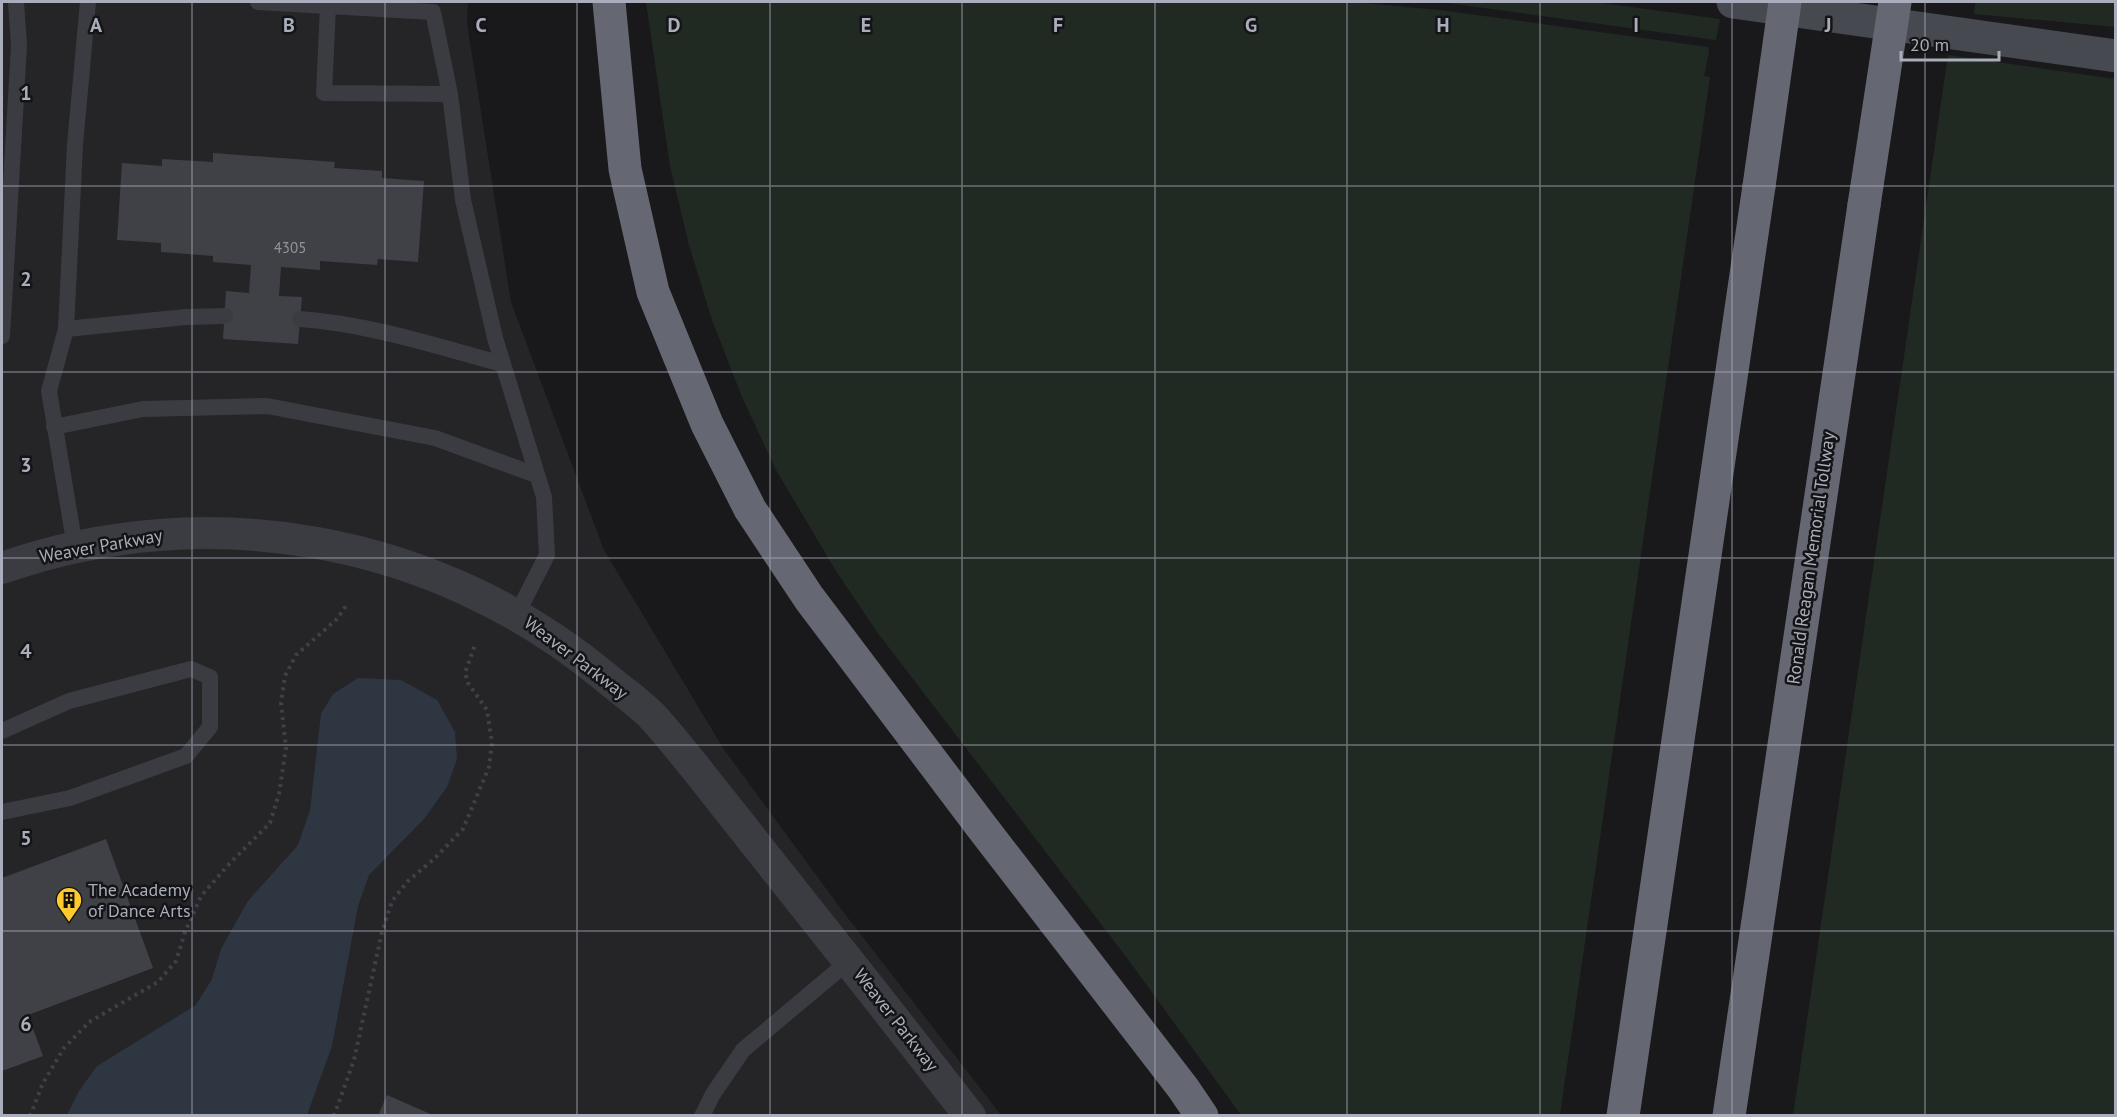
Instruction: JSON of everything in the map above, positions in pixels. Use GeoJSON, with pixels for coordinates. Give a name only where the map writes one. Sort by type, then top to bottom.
{"type":"FeatureCollection","features":[{"type":"Feature","properties":{"kind":"highway"},"geometry":{"type":"LineString","coordinates":[[609,2],[625,169],[653,292],[707,424],[750,509],[809,598],[1202,1116]]}},
{"type":"Feature","properties":{"kind":"highway"},"geometry":{"type":"LineString","coordinates":[[1623,1116],[1785,2]]}},
{"type":"Feature","properties":{"kind":"highway","name":"Ronald Reagan Memorial Tollway"},"geometry":{"type":"LineString","coordinates":[[1729,1116],[1895,2]]}},
{"type":"Feature","properties":{"kind":"main road"},"geometry":{"type":"LineString","coordinates":[[1733,2],[2115,56]]}},
{"type":"Feature","properties":{"kind":"street","name":"Weaver Parkway"},"geometry":{"type":"LineString","coordinates":[[2,568],[75,547],[131,537],[183,533],[249,533],[326,545],[387,559],[449,581],[517,614],[576,653],[650,714],[849,961],[970,1116]]}},
{"type":"Feature","properties":{"kind":"lane"},"geometry":{"type":"LineString","coordinates":[[2,336],[19,46],[16,2]]}},
{"type":"Feature","properties":{"kind":"lane"},"geometry":{"type":"LineString","coordinates":[[75,547],[49,391],[66,329],[75,145],[88,2]]}},
{"type":"Feature","properties":{"kind":"lane"},"geometry":{"type":"LineString","coordinates":[[258,2],[433,12],[450,94],[463,200],[502,364],[544,497],[547,555],[517,614]]}},
{"type":"Feature","properties":{"kind":"lane"},"geometry":{"type":"LineString","coordinates":[[328,6],[324,93],[450,94]]}},
{"type":"Feature","properties":{"kind":"lane"},"geometry":{"type":"LineString","coordinates":[[66,329],[186,317],[225,316]]}},
{"type":"Feature","properties":{"kind":"lane"},"geometry":{"type":"LineString","coordinates":[[300,319],[319,320],[380,332],[502,364]]}},
{"type":"Feature","properties":{"kind":"lane"},"geometry":{"type":"LineString","coordinates":[[54,427],[143,409],[267,406],[435,438],[536,475]]}},
{"type":"Feature","properties":{"kind":"lane"},"geometry":{"type":"LineString","coordinates":[[2,731],[69,701],[191,669],[210,677],[210,727],[186,756],[70,798],[2,812]]}},
{"type":"Feature","properties":{"kind":"lane"},"geometry":{"type":"LineString","coordinates":[[702,1116],[713,1094],[743,1050],[849,961]]}},
{"type":"Feature","properties":{"kind":"path"},"geometry":{"type":"LineString","coordinates":[[30,1116],[43,1083],[64,1048],[88,1022],[158,982],[176,961],[184,932],[201,896],[270,823],[279,794],[286,748],[281,703],[285,676],[296,656],[337,619],[348,603]]}},
{"type":"Feature","properties":{"kind":"path"},"geometry":{"type":"LineString","coordinates":[[334,1116],[354,1060],[382,932],[392,901],[408,881],[435,858],[463,829],[489,767],[492,743],[487,710],[468,683],[465,673],[475,645]]}},
{"type":"Feature","properties":{"kind":"shaded area"},"geometry":{"type":"Polygon","coordinates":[[[2,2],[468,2],[467,23],[511,302],[604,550],[723,748],[841,909],[1001,1115],[2,1116],[2,2]]]}},
{"type":"Feature","properties":{"kind":"shaded area"},"geometry":{"type":"Polygon","coordinates":[[[646,2],[1353,2],[1440,10],[1708,47],[1704,76],[1710,77],[1560,1115],[1241,1115],[1127,958],[877,632],[836,571],[776,470],[742,397],[712,320],[689,245],[670,166],[646,2]]]}},
{"type":"Feature","properties":{"kind":"shaded area"},"geometry":{"type":"Polygon","coordinates":[[[1441,2],[1594,2],[1720,19],[1716,40],[1441,2]]]}},
{"type":"Feature","properties":{"kind":"shaded area"},"geometry":{"type":"Polygon","coordinates":[[[1975,2],[2115,2],[2115,27],[1974,14],[1975,2]]]}},
{"type":"Feature","properties":{"kind":"shaded area"},"geometry":{"type":"Polygon","coordinates":[[[1948,55],[2115,79],[2115,1115],[1793,1116],[1948,55]]]}},
{"type":"Feature","properties":{"kind":"water"},"geometry":{"type":"Polygon","coordinates":[[[358,678],[401,680],[437,700],[455,732],[457,759],[447,787],[424,819],[369,875],[358,906],[332,1046],[307,1115],[67,1115],[79,1091],[97,1066],[196,1005],[212,979],[221,949],[248,901],[298,845],[310,810],[321,714],[333,694],[358,678]]]}},
{"type":"Feature","properties":{"kind":"building"},"geometry":{"type":"Polygon","coordinates":[[[213,153],[335,162],[334,168],[382,171],[382,178],[424,181],[418,262],[378,259],[377,265],[320,261],[320,270],[281,267],[279,296],[302,297],[298,344],[223,339],[226,291],[249,293],[251,265],[213,262],[213,256],[161,252],[161,243],[117,240],[122,163],[162,166],[162,159],[213,162],[213,153]]]}},
{"type":"Feature","properties":{"kind":"building","name":"The Academy of Dance Arts"},"geometry":{"type":"Polygon","coordinates":[[[106,839],[153,968],[28,1015],[43,1056],[2,1071],[2,878],[106,839]]]}},
{"type":"Feature","properties":{"kind":"building"},"geometry":{"type":"Polygon","coordinates":[[[387,1095],[435,1116],[378,1116],[387,1095]]]}},
{"type":"Feature","properties":{"kind":"place","name":"The Academy of Dance Arts"},"geometry":{"type":"Point","coordinates":[69,923]}}]}
